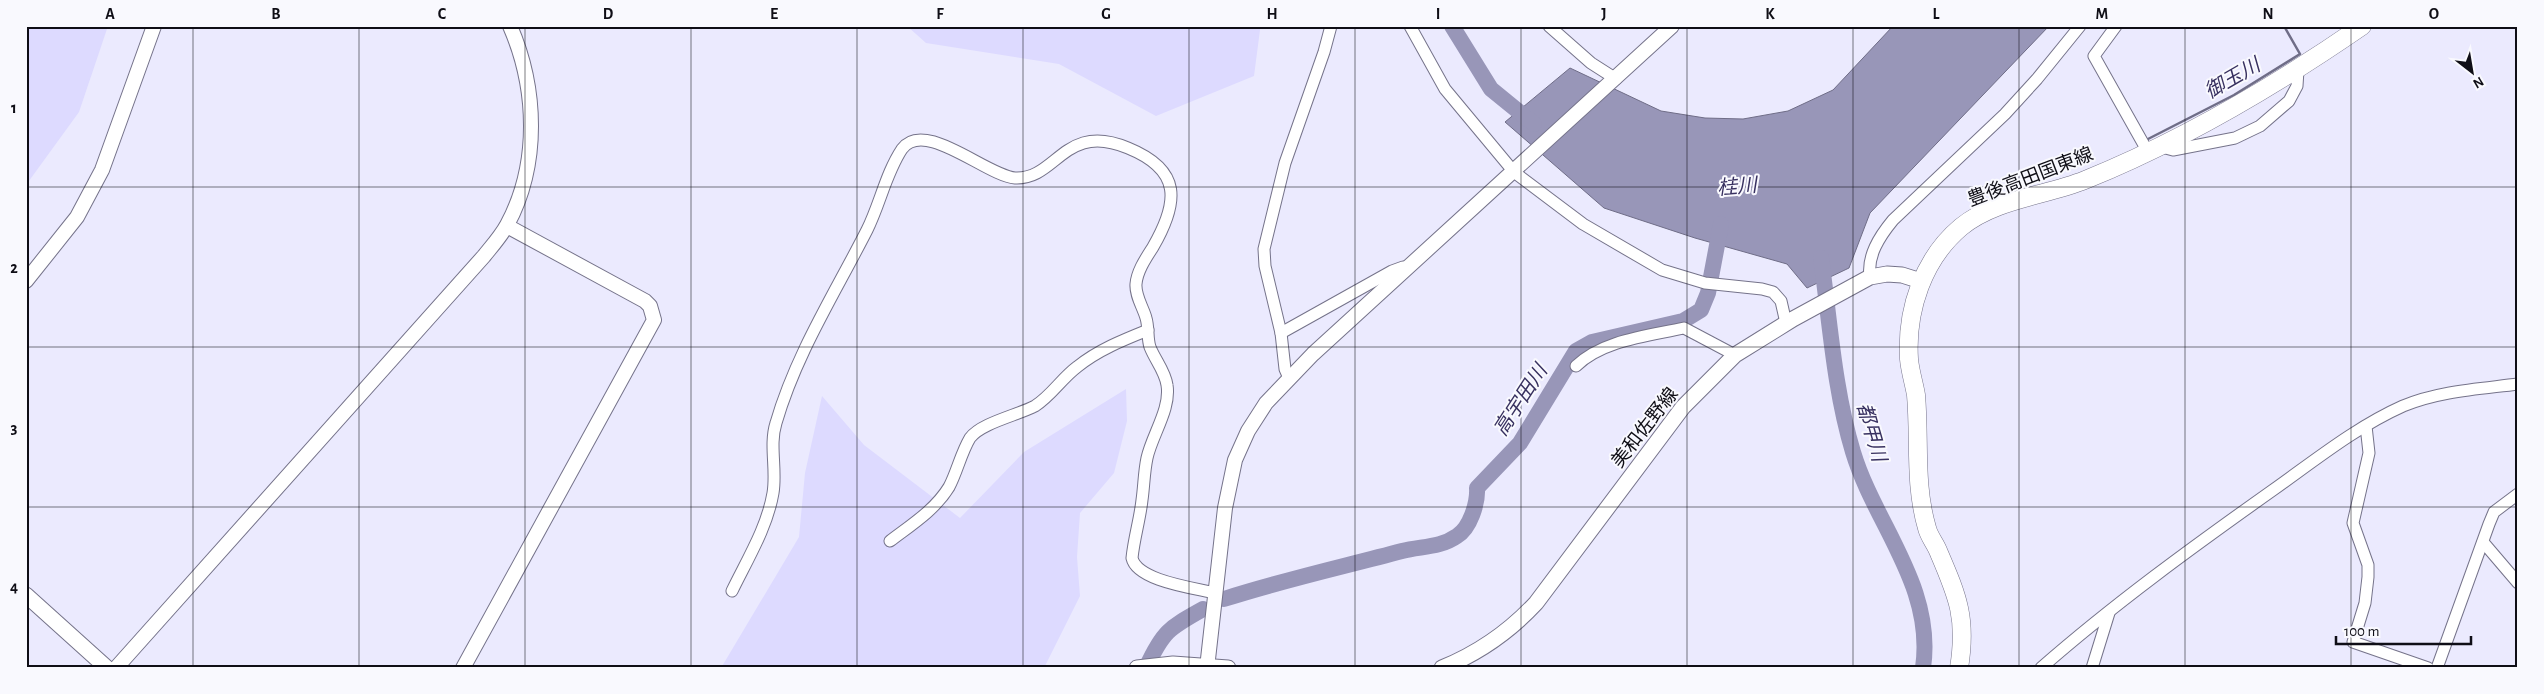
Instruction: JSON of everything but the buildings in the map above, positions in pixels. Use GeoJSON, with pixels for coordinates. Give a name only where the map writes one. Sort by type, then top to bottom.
{"type":"FeatureCollection","features":[{"type":"Feature","properties":{"kind":"main road","name":"豊後高田国東線"},"geometry":{"type":"LineString","coordinates":[[1959,668],[1963,639],[1962,617],[1958,598],[1938,549],[1927,530],[1918,483],[1916,395],[1910,359],[1911,327],[1915,298],[1921,281],[1943,244],[1979,214],[2084,180],[2216,119],[2298,70],[2362,26]]}},
{"type":"Feature","properties":{"kind":"main road","name":"美和佐野線"},"geometry":{"type":"LineString","coordinates":[[1442,668],[1476,653],[1523,617],[1536,603],[1682,407],[1735,355],[1790,321],[1864,280],[1887,274],[1902,275],[1921,281]]}},
{"type":"Feature","properties":{"kind":"main road"},"geometry":{"type":"LineString","coordinates":[[26,595],[107,668]]}},
{"type":"Feature","properties":{"kind":"main road"},"geometry":{"type":"LineString","coordinates":[[1138,668],[1155,665],[1228,668]]}},
{"type":"Feature","properties":{"kind":"street"},"geometry":{"type":"LineString","coordinates":[[26,281],[77,217],[102,170],[154,26]]}},
{"type":"Feature","properties":{"kind":"street"},"geometry":{"type":"LineString","coordinates":[[116,668],[478,264],[507,226],[521,188],[532,134],[528,80],[521,54],[510,26]]}},
{"type":"Feature","properties":{"kind":"street"},"geometry":{"type":"LineString","coordinates":[[1288,378],[1285,369],[1281,333],[1265,266],[1264,249],[1285,163],[1331,26]]}},
{"type":"Feature","properties":{"kind":"street"},"geometry":{"type":"LineString","coordinates":[[1410,26],[1445,89],[1516,170],[1583,224],[1662,270],[1710,284],[1762,288],[1773,292],[1781,301],[1790,321]]}},
{"type":"Feature","properties":{"kind":"street"},"geometry":{"type":"LineString","coordinates":[[1549,26],[1591,63],[1614,80]]}},
{"type":"Feature","properties":{"kind":"street"},"geometry":{"type":"LineString","coordinates":[[1207,667],[1225,508],[1235,460],[1256,415],[1288,378],[1672,26]]}},
{"type":"Feature","properties":{"kind":"street"},"geometry":{"type":"LineString","coordinates":[[1864,280],[1868,265],[1882,233],[1893,220],[2005,114],[2037,79],[2080,26]]}},
{"type":"Feature","properties":{"kind":"street"},"geometry":{"type":"LineString","coordinates":[[2116,26],[2094,56],[2153,149],[2173,150],[2235,138],[2260,126],[2289,101],[2298,86],[2298,70]]}},
{"type":"Feature","properties":{"kind":"street"},"geometry":{"type":"LineString","coordinates":[[732,591],[769,511],[775,480],[775,424],[800,362],[822,313],[869,227],[900,152],[911,141],[920,139],[940,143],[996,172],[1018,178],[1036,172],[1073,146],[1094,140],[1126,147],[1158,164],[1170,183],[1170,207],[1161,233],[1136,280],[1136,290],[1146,316],[1148,342],[1167,386],[1167,398],[1147,456],[1132,561],[1139,569],[1151,576],[1215,593]]}},
{"type":"Feature","properties":{"kind":"street"},"geometry":{"type":"LineString","coordinates":[[463,668],[654,320],[650,306],[645,301],[507,226]]}},
{"type":"Feature","properties":{"kind":"street"},"geometry":{"type":"LineString","coordinates":[[1281,333],[1392,271],[1403,267],[1408,268]]}},
{"type":"Feature","properties":{"kind":"street"},"geometry":{"type":"LineString","coordinates":[[1576,366],[1586,357],[1611,345],[1684,328],[1735,355]]}},
{"type":"Feature","properties":{"kind":"street"},"geometry":{"type":"LineString","coordinates":[[890,541],[930,510],[941,498],[949,486],[971,437],[980,430],[1036,405],[1076,367],[1096,354],[1119,341],[1148,330]]}},
{"type":"Feature","properties":{"kind":"street"},"geometry":{"type":"LineString","coordinates":[[2041,668],[2227,522],[2366,426],[2404,406],[2437,394],[2518,384]]}},
{"type":"Feature","properties":{"kind":"street"},"geometry":{"type":"LineString","coordinates":[[2366,426],[2369,453],[2353,523],[2368,566],[2368,576],[2365,604],[2353,642],[2428,668]]}},
{"type":"Feature","properties":{"kind":"street"},"geometry":{"type":"LineString","coordinates":[[2437,668],[2494,512],[2518,494]]}},
{"type":"Feature","properties":{"kind":"street"},"geometry":{"type":"LineString","coordinates":[[2483,542],[2518,583]]}},
{"type":"Feature","properties":{"kind":"street"},"geometry":{"type":"LineString","coordinates":[[2092,668],[2109,613]]}},
{"type":"Feature","properties":{"kind":"shaded area"},"geometry":{"type":"Polygon","coordinates":[[[26,26],[108,26],[79,112],[26,185],[26,26]]]}},
{"type":"Feature","properties":{"kind":"shaded area"},"geometry":{"type":"Polygon","coordinates":[[[907,26],[1260,26],[1260,30],[1254,76],[1156,116],[1059,64],[926,43],[907,26]]]}},
{"type":"Feature","properties":{"kind":"shaded area"},"geometry":{"type":"Polygon","coordinates":[[[1126,389],[1127,421],[1114,473],[1080,513],[1077,557],[1080,596],[1044,668],[721,668],[799,537],[805,473],[822,396],[864,445],[960,518],[1024,452],[1126,389]]]}},
{"type":"Feature","properties":{"kind":"water"},"geometry":{"type":"Polygon","coordinates":[[[1893,26],[2049,26],[1870,213],[1849,268],[1807,288],[1787,264],[1695,238],[1604,208],[1505,122],[1570,68],[1661,111],[1705,118],[1743,119],[1788,111],[1833,90],[1893,26]]]}},
{"type":"Feature","properties":{"kind":"waterway","name":"桂川"},"geometry":{"type":"LineString","coordinates":[[1452,26],[1491,89],[1534,124]]}},
{"type":"Feature","properties":{"kind":"waterway","name":"御玉川"},"geometry":{"type":"LineString","coordinates":[[2148,139],[2234,95],[2300,54],[2284,26]]}},
{"type":"Feature","properties":{"kind":"waterway","name":"高宇田川"},"geometry":{"type":"LineString","coordinates":[[1224,599],[1402,551],[1437,545],[1457,536],[1466,527],[1472,515],[1477,488],[1520,443],[1576,351],[1592,342],[1683,321],[1701,310],[1708,293],[1721,224]]}},
{"type":"Feature","properties":{"kind":"waterway","name":"都甲川"},"geometry":{"type":"LineString","coordinates":[[1821,258],[1841,404],[1853,452],[1863,479],[1912,583],[1920,610],[1924,638],[1923,668]]}},
{"type":"Feature","properties":{"kind":"waterway","name":"高宇田川"},"geometry":{"type":"LineString","coordinates":[[1146,668],[1157,646],[1168,632],[1182,621],[1203,609]]}}]}
